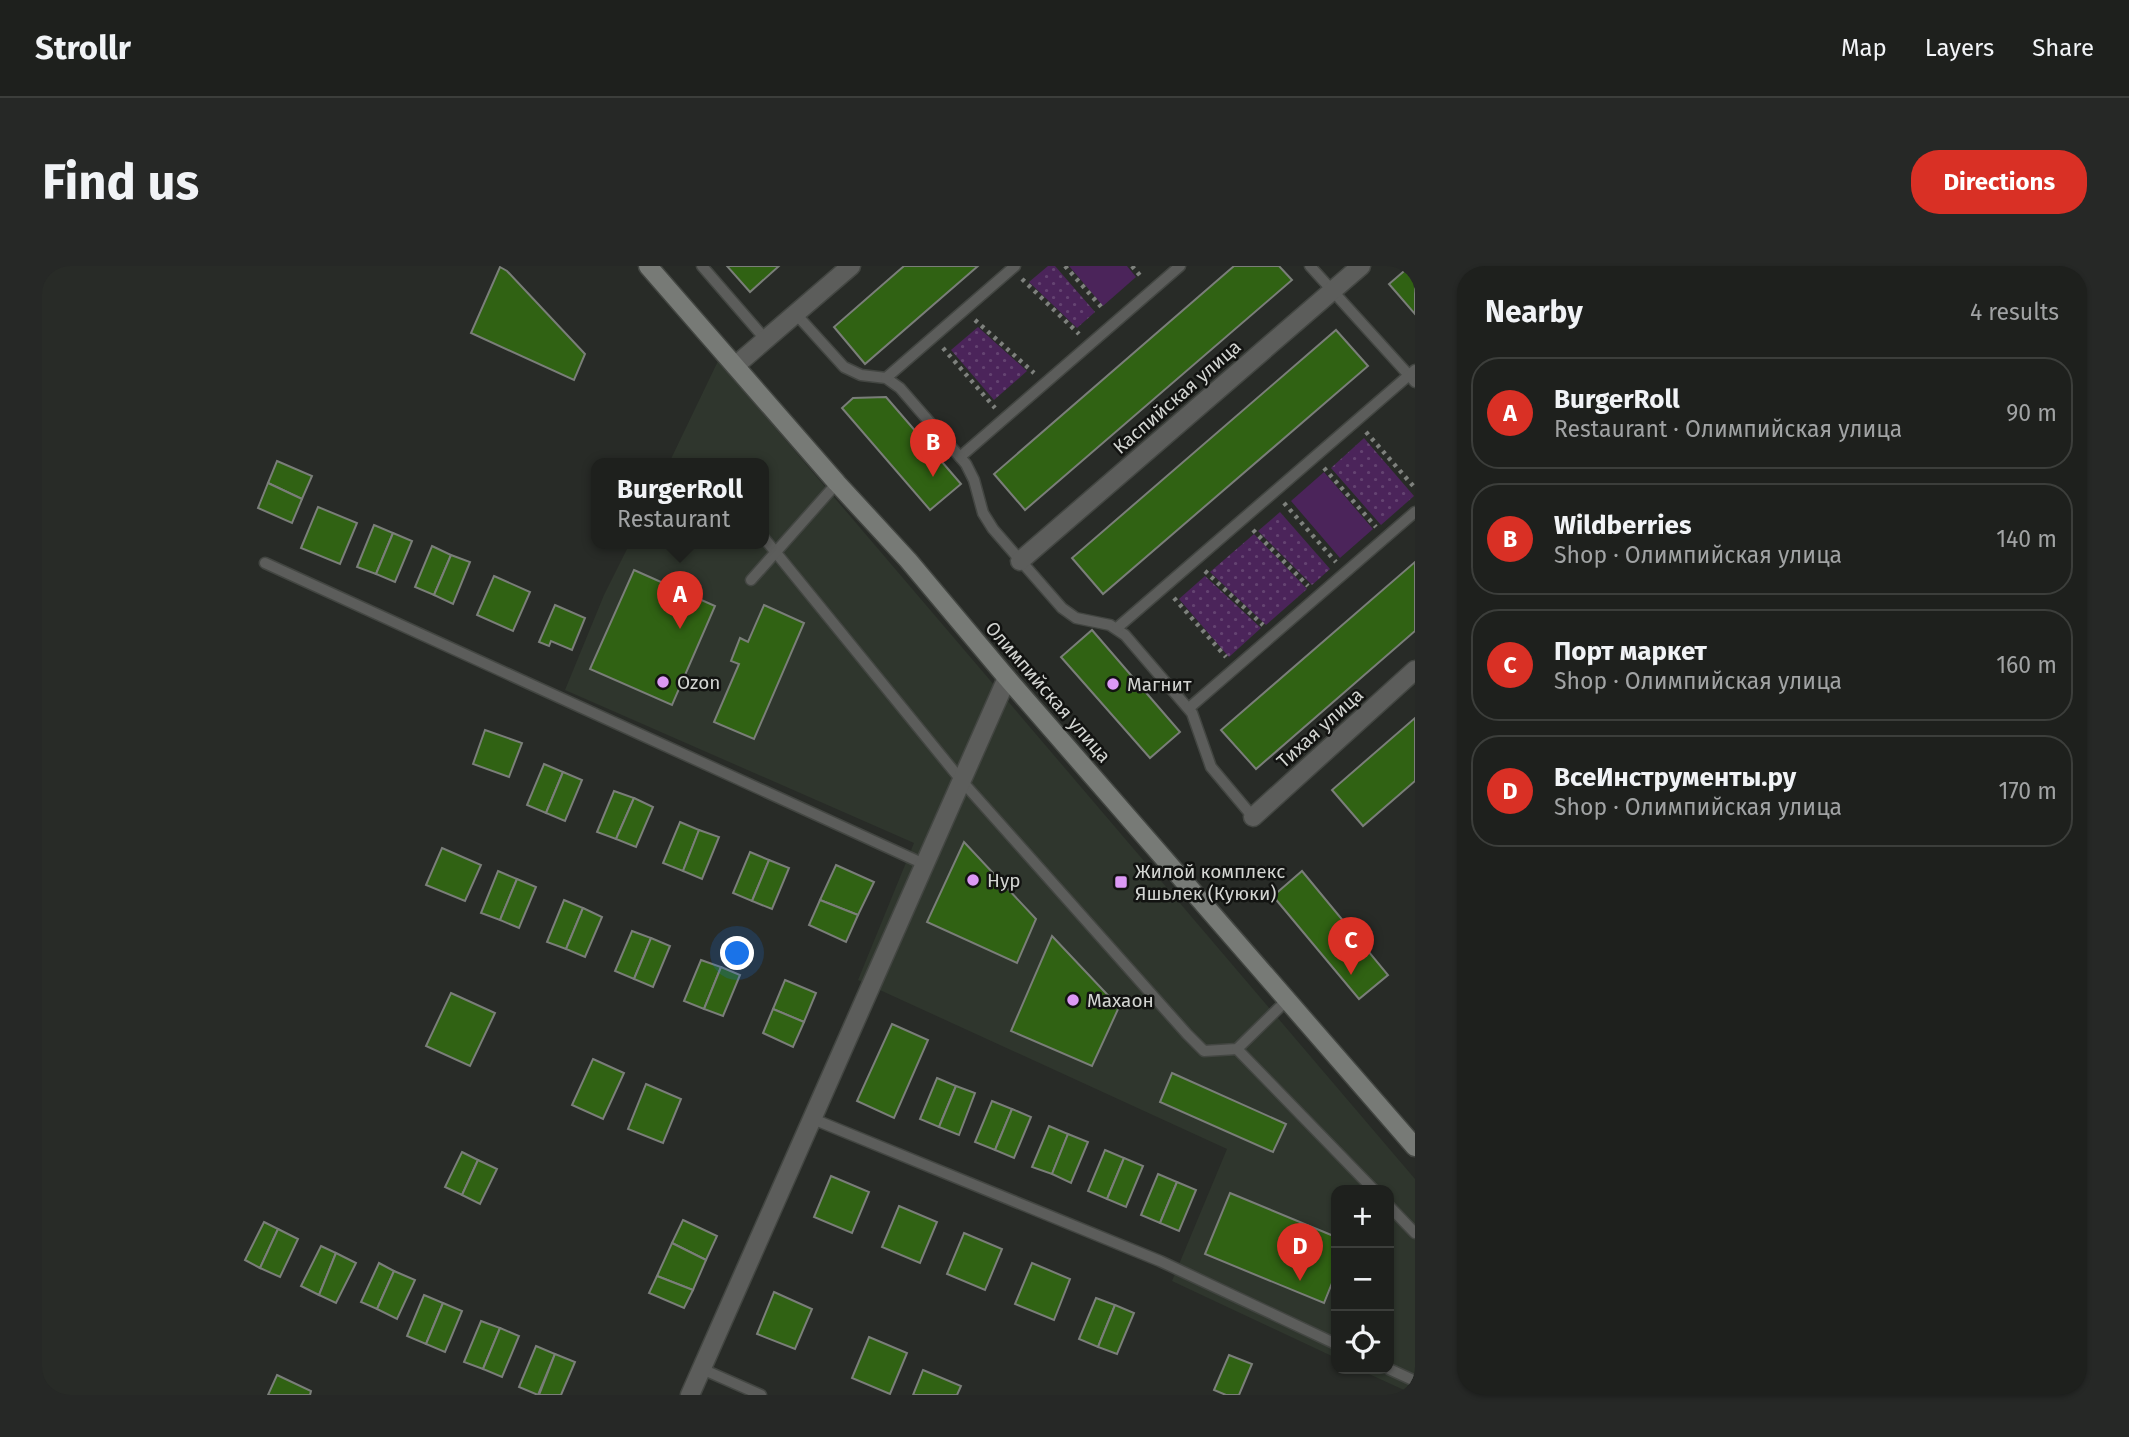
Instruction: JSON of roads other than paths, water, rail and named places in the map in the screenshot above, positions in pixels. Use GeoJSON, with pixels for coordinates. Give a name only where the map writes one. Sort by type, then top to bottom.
{"type":"FeatureCollection","features":[{"type":"Feature","properties":{"kind":"street","name":"Олимпийская улица"},"geometry":{"type":"LineString","coordinates":[[648,266],[837,483],[908,560],[1007,678],[1415,1147]]}},
{"type":"Feature","properties":{"kind":"street","name":"Каспийская улица"},"geometry":{"type":"LineString","coordinates":[[1020,561],[1361,266]]}},
{"type":"Feature","properties":{"kind":"street"},"geometry":{"type":"LineString","coordinates":[[735,366],[850,267]]}},
{"type":"Feature","properties":{"kind":"street","name":"Тихая улица"},"geometry":{"type":"LineString","coordinates":[[1253,817],[1415,670]]}},
{"type":"Feature","properties":{"kind":"street"},"geometry":{"type":"LineString","coordinates":[[691,1395],[1007,678]]}},
{"type":"Feature","properties":{"kind":"lane"},"geometry":{"type":"LineString","coordinates":[[702,266],[765,340]]}},
{"type":"Feature","properties":{"kind":"lane"},"geometry":{"type":"LineString","coordinates":[[960,457],[1180,266]]}},
{"type":"Feature","properties":{"kind":"lane"},"geometry":{"type":"LineString","coordinates":[[1117,628],[1356,421],[1413,376],[1310,266]]}},
{"type":"Feature","properties":{"kind":"lane"},"geometry":{"type":"LineString","coordinates":[[886,378],[1013,267]]}},
{"type":"Feature","properties":{"kind":"lane"},"geometry":{"type":"LineString","coordinates":[[796,314],[844,367],[861,375],[886,378],[901,388],[971,472],[987,520],[1020,561],[1069,614],[1117,628],[1189,708],[1199,726],[1211,767],[1253,817]]}},
{"type":"Feature","properties":{"kind":"lane"},"geometry":{"type":"LineString","coordinates":[[751,580],[837,483]]}},
{"type":"Feature","properties":{"kind":"lane"},"geometry":{"type":"LineString","coordinates":[[1189,708],[1415,512]]}},
{"type":"Feature","properties":{"kind":"lane"},"geometry":{"type":"LineString","coordinates":[[769,545],[961,780],[1204,1051],[1237,1049],[1287,1000]]}},
{"type":"Feature","properties":{"kind":"lane"},"geometry":{"type":"LineString","coordinates":[[265,563],[924,864]]}},
{"type":"Feature","properties":{"kind":"lane"},"geometry":{"type":"LineString","coordinates":[[1237,1049],[1369,1185]]}},
{"type":"Feature","properties":{"kind":"lane"},"geometry":{"type":"LineString","coordinates":[[813,1119],[1160,1261],[1331,1342]]}},
{"type":"Feature","properties":{"kind":"lane"},"geometry":{"type":"LineString","coordinates":[[1394,1211],[1415,1233]]}},
{"type":"Feature","properties":{"kind":"lane"},"geometry":{"type":"LineString","coordinates":[[702,1369],[761,1395]]}},
{"type":"Feature","properties":{"kind":"lane"},"geometry":{"type":"LineString","coordinates":[[1394,1372],[1415,1381]]}},
{"type":"Feature","properties":{"kind":"place","name":"Wildberries"},"geometry":{"type":"Point","coordinates":[933,477]}},
{"type":"Feature","properties":{"kind":"place","name":"BurgerRoll"},"geometry":{"type":"Point","coordinates":[680,629]}},
{"type":"Feature","properties":{"kind":"place","name":"Ozon"},"geometry":{"type":"Point","coordinates":[663,682]}},
{"type":"Feature","properties":{"kind":"place","name":"Магнит"},"geometry":{"type":"Point","coordinates":[1113,684]}},
{"type":"Feature","properties":{"kind":"place","name":"Нур"},"geometry":{"type":"Point","coordinates":[973,880]}},
{"type":"Feature","properties":{"kind":"place","name":"Жилой комплекс Яшьлек (Куюки)"},"geometry":{"type":"Point","coordinates":[1121,882]}},
{"type":"Feature","properties":{"kind":"place","name":"Порт маркет"},"geometry":{"type":"Point","coordinates":[1351,975]}},
{"type":"Feature","properties":{"kind":"place","name":"Махаон"},"geometry":{"type":"Point","coordinates":[1073,1000]}},
{"type":"Feature","properties":{"kind":"place","name":"ВсеИнструменты.ру"},"geometry":{"type":"Point","coordinates":[1300,1281]}}]}
